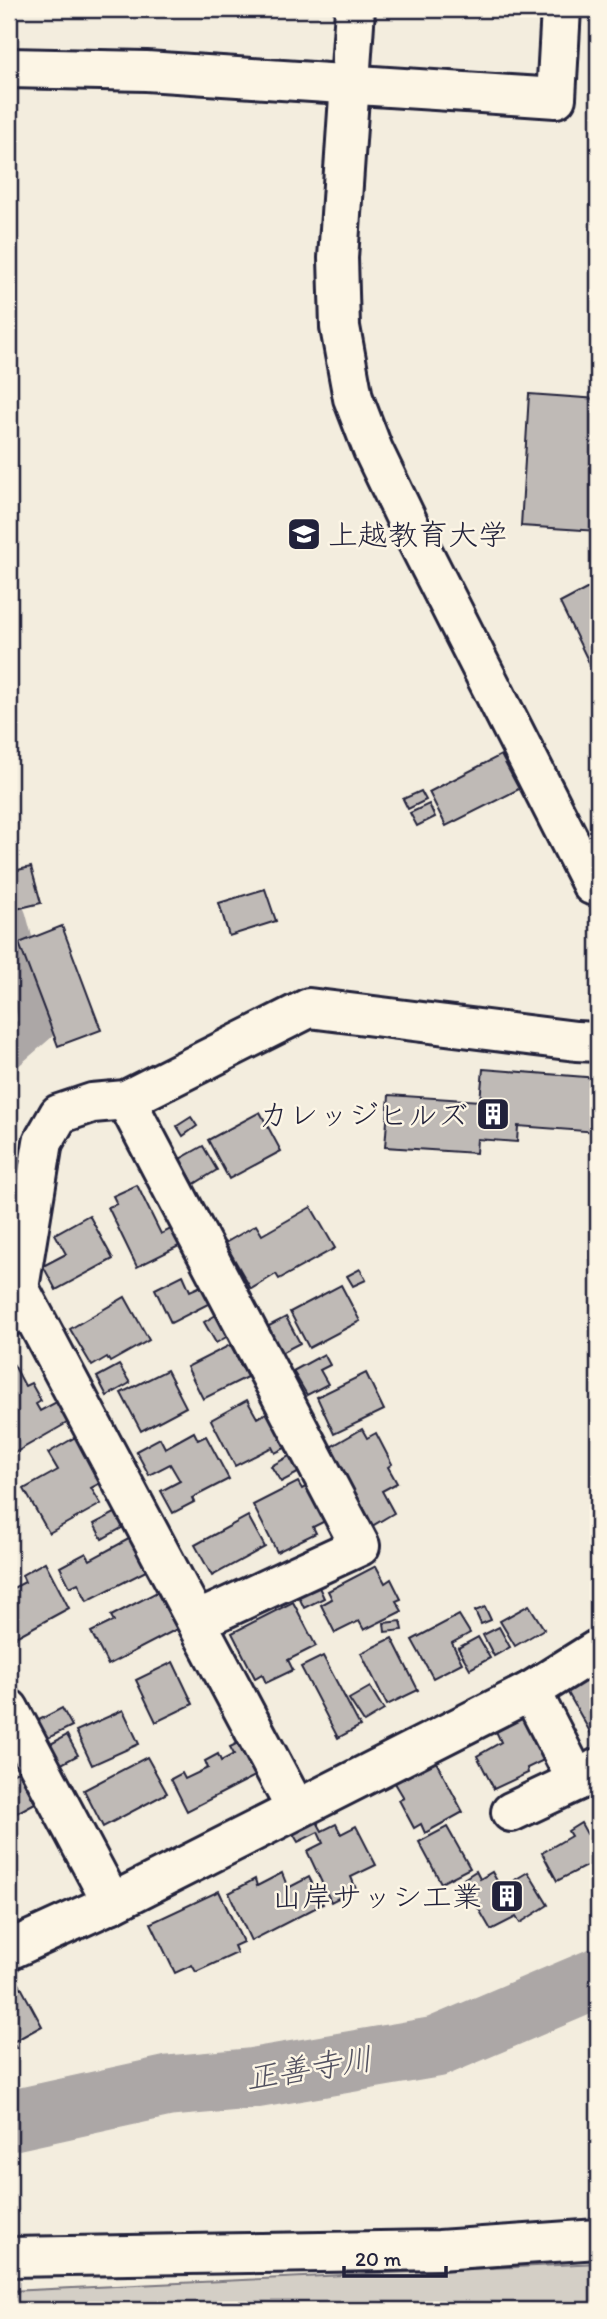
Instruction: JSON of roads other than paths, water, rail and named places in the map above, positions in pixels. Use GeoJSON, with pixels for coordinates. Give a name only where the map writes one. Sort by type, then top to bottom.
{"type":"FeatureCollection","features":[{"type":"Feature","properties":{"kind":"street"},"geometry":{"type":"LineString","coordinates":[[355,9],[338,258],[340,327],[353,398],[373,450],[411,529],[596,887]]}},
{"type":"Feature","properties":{"kind":"street"},"geometry":{"type":"LineString","coordinates":[[9,68],[146,71],[556,98],[561,9]]}},
{"type":"Feature","properties":{"kind":"street"},"geometry":{"type":"LineString","coordinates":[[296,1809],[197,1621],[12,1297],[43,1142],[59,1114],[92,1103],[126,1100],[309,1008],[598,1042]]}},
{"type":"Feature","properties":{"kind":"street"},"geometry":{"type":"LineString","coordinates":[[126,1100],[360,1546],[197,1621]]}},
{"type":"Feature","properties":{"kind":"street"},"geometry":{"type":"LineString","coordinates":[[9,1950],[112,1903],[531,1691],[598,1649]]}},
{"type":"Feature","properties":{"kind":"street"},"geometry":{"type":"LineString","coordinates":[[511,1812],[588,1775],[531,1691]]}},
{"type":"Feature","properties":{"kind":"street"},"geometry":{"type":"LineString","coordinates":[[9,1709],[112,1903]]}},
{"type":"Feature","properties":{"kind":"street"},"geometry":{"type":"LineString","coordinates":[[9,2258],[439,2250],[598,2239]]}},
{"type":"Feature","properties":{"kind":"waterway"},"geometry":{"type":"LineString","coordinates":[[9,918],[38,1026],[9,1051]]}},
{"type":"Feature","properties":{"kind":"waterway","name":"正善寺川"},"geometry":{"type":"LineString","coordinates":[[9,2121],[169,2086],[249,2079],[436,2047],[598,1978]]}},
{"type":"Feature","properties":{"kind":"place","name":"上越教育大学"},"geometry":{"type":"Point","coordinates":[304,534]}},
{"type":"Feature","properties":{"kind":"place","name":"カレッジヒルズ"},"geometry":{"type":"Point","coordinates":[493,1114]}},
{"type":"Feature","properties":{"kind":"place","name":"山岸サッシ工業"},"geometry":{"type":"Point","coordinates":[507,1896]}}]}
